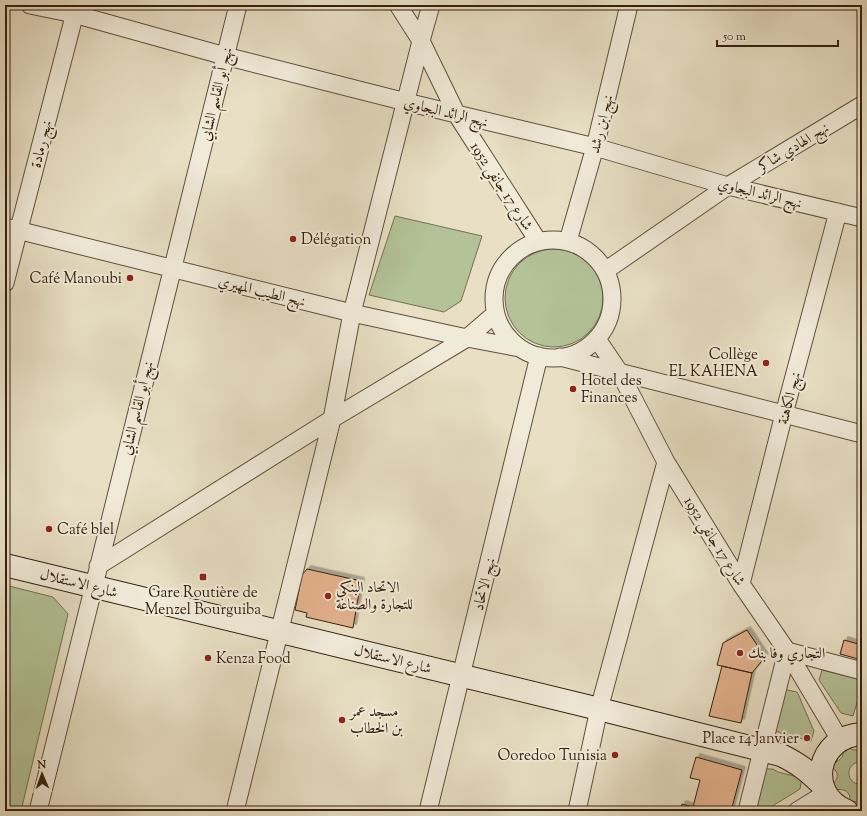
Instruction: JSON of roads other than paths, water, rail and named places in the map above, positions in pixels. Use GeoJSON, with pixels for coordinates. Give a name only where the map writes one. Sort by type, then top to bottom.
{"type":"FeatureCollection","features":[{"type":"Feature","properties":{"kind":"main road","name":"شارع الاستقلال"},"geometry":{"type":"LineString","coordinates":[[5,564],[95,576],[280,631],[772,753]]}},
{"type":"Feature","properties":{"kind":"main road"},"geometry":{"type":"LineString","coordinates":[[772,753],[798,754],[815,752],[856,734],[862,734]]}},
{"type":"Feature","properties":{"kind":"main road"},"geometry":{"type":"LineString","coordinates":[[824,789],[821,777],[823,761],[836,744]]}},
{"type":"Feature","properties":{"kind":"main road"},"geometry":{"type":"LineString","coordinates":[[772,753],[797,763],[810,773],[824,789],[830,799],[846,811]]}},
{"type":"Feature","properties":{"kind":"street","name":"نهج الرائد البجاوي"},"geometry":{"type":"LineString","coordinates":[[30,5],[76,10],[225,56],[457,115],[596,147],[728,186],[862,218]]}},
{"type":"Feature","properties":{"kind":"street","name":"نهج أبو القاسم الشابي"},"geometry":{"type":"LineString","coordinates":[[38,811],[95,576],[238,5]]}},
{"type":"Feature","properties":{"kind":"street","name":"شارع 17 جانفي 1952"},"geometry":{"type":"LineString","coordinates":[[398,5],[421,41],[457,115],[538,241]]}},
{"type":"Feature","properties":{"kind":"street"},"geometry":{"type":"LineString","coordinates":[[235,811],[332,419],[352,313],[431,5]]}},
{"type":"Feature","properties":{"kind":"street","name":"نهج ابن رشد"},"geometry":{"type":"LineString","coordinates":[[568,241],[596,147],[629,5]]}},
{"type":"Feature","properties":{"kind":"street","name":"نهج رمادة"},"geometry":{"type":"LineString","coordinates":[[5,283],[12,228],[76,10]]}},
{"type":"Feature","properties":{"kind":"street","name":"نهج الهادي شاكر"},"geometry":{"type":"LineString","coordinates":[[605,271],[728,186],[862,105]]}},
{"type":"Feature","properties":{"kind":"street","name":"نهج الكاهنة"},"geometry":{"type":"LineString","coordinates":[[741,584],[784,414],[838,212]]}},
{"type":"Feature","properties":{"kind":"street","name":"نهج الطيب المهيري"},"geometry":{"type":"LineString","coordinates":[[12,228],[352,313],[466,338],[520,348]]}},
{"type":"Feature","properties":{"kind":"street"},"geometry":{"type":"LineString","coordinates":[[560,357],[574,354],[586,348],[597,339],[607,324],[612,306],[611,288],[605,271],[590,252],[568,241],[538,241],[521,249],[507,261],[497,278],[494,296],[496,314],[505,333],[520,348],[539,356],[560,357],[862,434]]}},
{"type":"Feature","properties":{"kind":"street"},"geometry":{"type":"LineString","coordinates":[[95,576],[332,419],[466,338],[496,314]]}},
{"type":"Feature","properties":{"kind":"street","name":"شارع 17 جانفي 1952"},"geometry":{"type":"LineString","coordinates":[[597,339],[620,373],[666,462],[741,584],[787,652],[836,744]]}},
{"type":"Feature","properties":{"kind":"street","name":"نهج الاتحاد"},"geometry":{"type":"LineString","coordinates":[[428,811],[539,356]]}},
{"type":"Feature","properties":{"kind":"street"},"geometry":{"type":"LineString","coordinates":[[577,811],[599,709],[666,462]]}},
{"type":"Feature","properties":{"kind":"street"},"geometry":{"type":"LineString","coordinates":[[747,811],[772,753],[787,652],[862,671]]}},
{"type":"Feature","properties":{"kind":"street"},"geometry":{"type":"LineString","coordinates":[[797,811],[824,789]]}},
{"type":"Feature","properties":{"kind":"place","name":"Délégation"},"geometry":{"type":"Point","coordinates":[293,239]}},
{"type":"Feature","properties":{"kind":"place","name":"Café Manoubi"},"geometry":{"type":"Point","coordinates":[130,278]}},
{"type":"Feature","properties":{"kind":"place","name":"Collège EL KAHENA"},"geometry":{"type":"Point","coordinates":[766,363]}},
{"type":"Feature","properties":{"kind":"place","name":"Hotel des Finances"},"geometry":{"type":"Point","coordinates":[573,389]}},
{"type":"Feature","properties":{"kind":"place","name":"Café blel"},"geometry":{"type":"Point","coordinates":[49,529]}},
{"type":"Feature","properties":{"kind":"place","name":"Gare Routière de Menzel Bourguiba"},"geometry":{"type":"Point","coordinates":[203,577]}},
{"type":"Feature","properties":{"kind":"place","name":"الاتحاد البنكي للتجارة والصناعة"},"geometry":{"type":"Point","coordinates":[328,596]}},
{"type":"Feature","properties":{"kind":"place","name":"التجاري وفا بنك"},"geometry":{"type":"Point","coordinates":[740,653]}},
{"type":"Feature","properties":{"kind":"place","name":"Kenza Food"},"geometry":{"type":"Point","coordinates":[208,658]}},
{"type":"Feature","properties":{"kind":"place","name":"مسجد عمر بن الخطاب"},"geometry":{"type":"Point","coordinates":[342,720]}},
{"type":"Feature","properties":{"kind":"place","name":"Place 14 Janvier"},"geometry":{"type":"Point","coordinates":[807,738]}},
{"type":"Feature","properties":{"kind":"place","name":"Ooredoo Tunisia"},"geometry":{"type":"Point","coordinates":[615,755]}}]}
